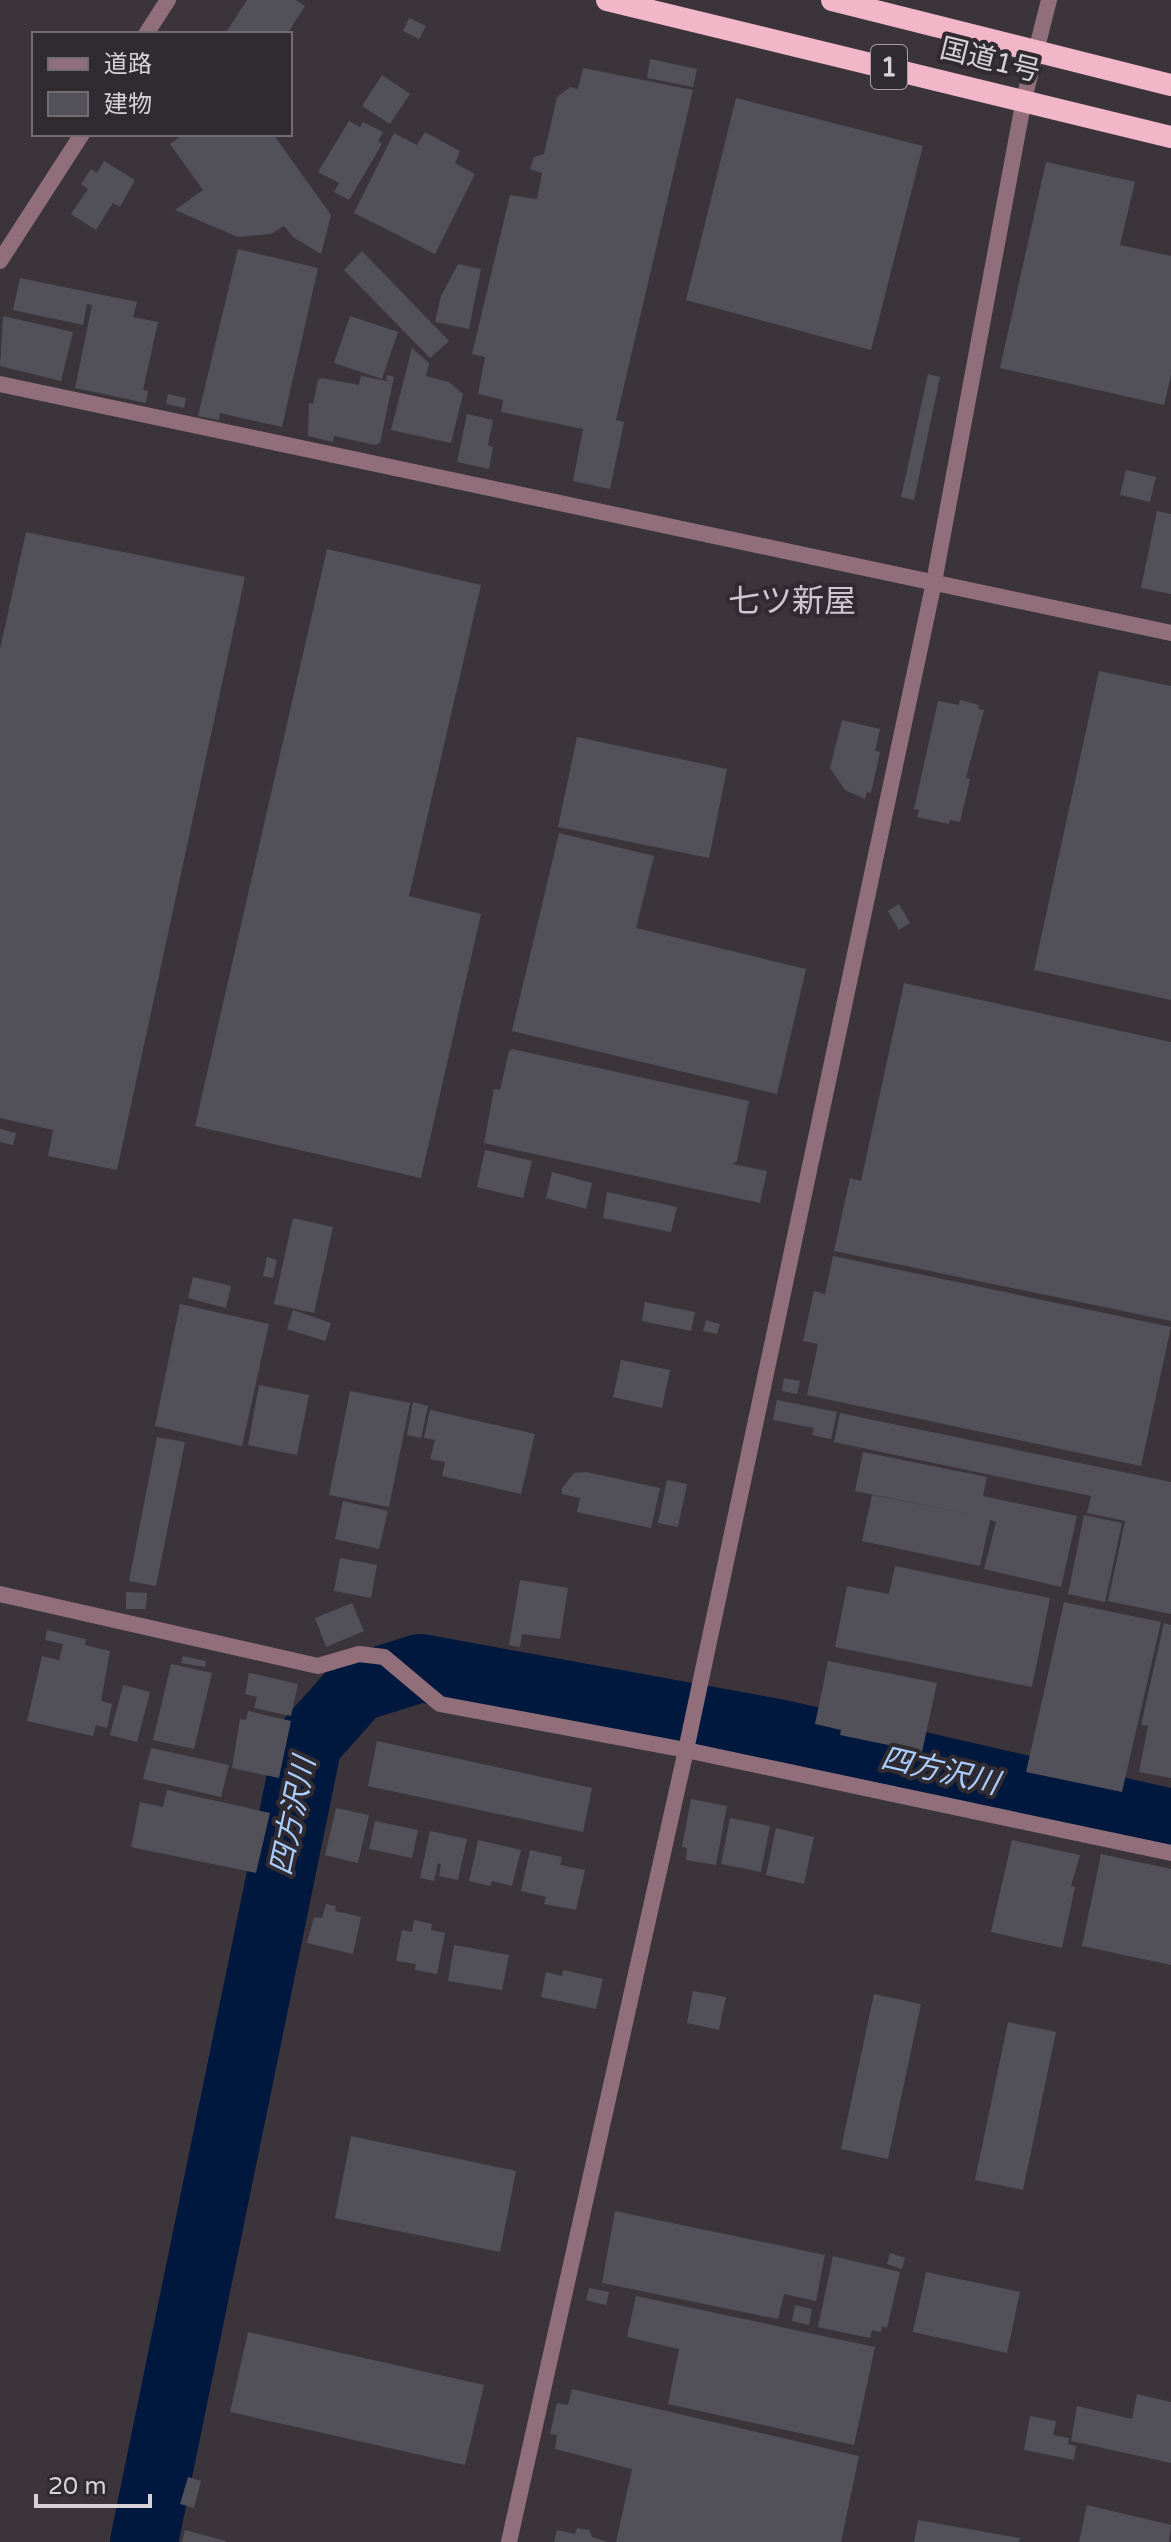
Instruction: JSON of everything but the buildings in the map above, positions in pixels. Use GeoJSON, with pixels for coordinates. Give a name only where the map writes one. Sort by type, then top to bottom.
{"type":"FeatureCollection","features":[{"type":"Feature","properties":{"kind":"highway","name":"国道1号"},"geometry":{"type":"LineString","coordinates":[[607,0],[1171,137]]}},
{"type":"Feature","properties":{"kind":"highway","name":"国道1号"},"geometry":{"type":"LineString","coordinates":[[832,0],[1171,85]]}},
{"type":"Feature","properties":{"kind":"street"},"geometry":{"type":"LineString","coordinates":[[147,32],[168,0]]}},
{"type":"Feature","properties":{"kind":"street"},"geometry":{"type":"LineString","coordinates":[[509,2542],[686,1750],[934,582],[1024,99],[1049,0]]}},
{"type":"Feature","properties":{"kind":"street"},"geometry":{"type":"LineString","coordinates":[[0,261],[81,136]]}},
{"type":"Feature","properties":{"kind":"street"},"geometry":{"type":"LineString","coordinates":[[0,384],[1171,633]]}},
{"type":"Feature","properties":{"kind":"street"},"geometry":{"type":"LineString","coordinates":[[0,1594],[318,1666],[359,1654],[384,1657],[440,1704],[686,1750],[1171,1853]]}},
{"type":"Feature","properties":{"kind":"waterway","name":"四方沢川"},"geometry":{"type":"LineString","coordinates":[[144,2542],[308,1743],[357,1688],[420,1668],[777,1733],[1171,1823]]}},
{"type":"Feature","properties":{"kind":"district","name":"七ツ新屋"},"geometry":{"type":"Point","coordinates":[792,602]}}]}
